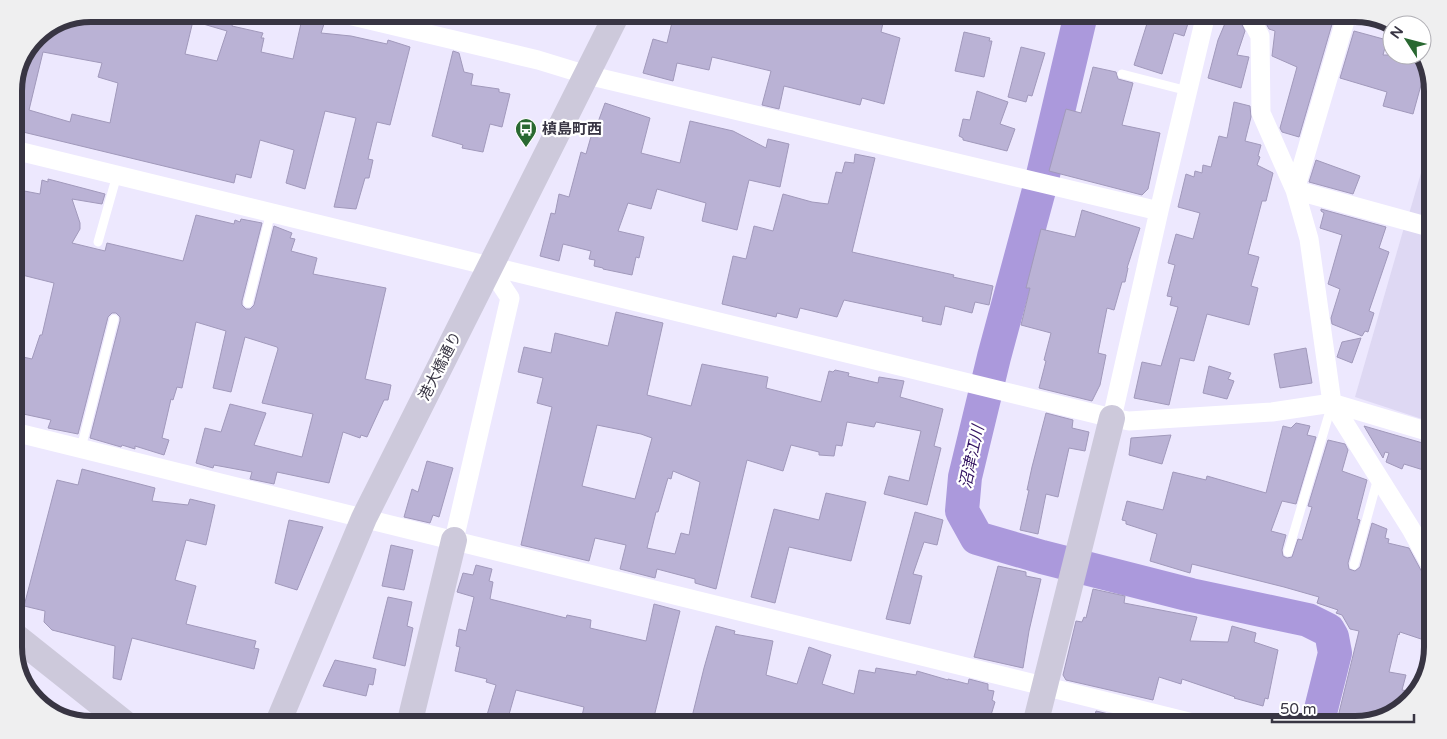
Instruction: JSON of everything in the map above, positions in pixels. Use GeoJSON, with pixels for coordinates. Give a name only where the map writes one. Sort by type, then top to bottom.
{"type":"FeatureCollection","features":[{"type":"Feature","properties":{"kind":"street"},"geometry":{"type":"LineString","coordinates":[[378,22],[538,60],[587,75],[1159,211]]}},
{"type":"Feature","properties":{"kind":"street","name":"港大橋通り"},"geometry":{"type":"LineString","coordinates":[[281,716],[364,518],[613,22]]}},
{"type":"Feature","properties":{"kind":"street"},"geometry":{"type":"LineString","coordinates":[[1038,716],[1112,418],[1204,22]]}},
{"type":"Feature","properties":{"kind":"street"},"geometry":{"type":"LineString","coordinates":[[1252,22],[1260,36],[1261,113],[1295,190],[1309,239],[1332,403],[1424,552]]}},
{"type":"Feature","properties":{"kind":"street"},"geometry":{"type":"LineString","coordinates":[[1295,190],[1345,22]]}},
{"type":"Feature","properties":{"kind":"street"},"geometry":{"type":"LineString","coordinates":[[23,152],[1112,418],[1128,421],[1272,412],[1332,403],[1424,430]]}},
{"type":"Feature","properties":{"kind":"street"},"geometry":{"type":"LineString","coordinates":[[1295,190],[1424,226]]}},
{"type":"Feature","properties":{"kind":"street"},"geometry":{"type":"LineString","coordinates":[[411,716],[510,298],[490,266]]}},
{"type":"Feature","properties":{"kind":"street"},"geometry":{"type":"LineString","coordinates":[[23,434],[1161,716]]}},
{"type":"Feature","properties":{"kind":"street"},"geometry":{"type":"LineString","coordinates":[[23,642],[116,716]]}},
{"type":"Feature","properties":{"kind":"lane"},"geometry":{"type":"LineString","coordinates":[[1122,74],[1188,91]]}},
{"type":"Feature","properties":{"kind":"lane"},"geometry":{"type":"LineString","coordinates":[[98,242],[117,174]]}},
{"type":"Feature","properties":{"kind":"lane"},"geometry":{"type":"LineString","coordinates":[[248,303],[271,212]]}},
{"type":"Feature","properties":{"kind":"lane"},"geometry":{"type":"LineString","coordinates":[[81,448],[114,319]]}},
{"type":"Feature","properties":{"kind":"lane"},"geometry":{"type":"LineString","coordinates":[[1288,552],[1332,403]]}},
{"type":"Feature","properties":{"kind":"lane"},"geometry":{"type":"LineString","coordinates":[[1354,565],[1378,478]]}},
{"type":"Feature","properties":{"kind":"shaded area"},"geometry":{"type":"Polygon","coordinates":[[[1424,163],[1424,219],[1409,214],[1424,163]]]}},
{"type":"Feature","properties":{"kind":"shaded area"},"geometry":{"type":"Polygon","coordinates":[[[1405,224],[1424,229],[1424,420],[1355,397],[1405,224]]]}},
{"type":"Feature","properties":{"kind":"building"},"geometry":{"type":"Polygon","coordinates":[[[92,22],[193,22],[185,54],[217,61],[227,31],[196,22],[233,22],[232,26],[263,33],[261,38],[264,38],[261,52],[293,59],[301,22],[324,24],[321,33],[351,36],[387,44],[388,40],[410,47],[390,125],[377,122],[368,159],[373,160],[369,178],[365,178],[356,209],[334,207],[356,118],[325,111],[305,189],[286,183],[294,150],[260,140],[251,178],[236,174],[234,183],[23,132],[23,87],[30,61],[46,40],[57,32],[70,26],[92,22]],[[43,52],[29,110],[70,122],[72,114],[110,123],[118,83],[98,77],[102,63],[43,52]]]}},
{"type":"Feature","properties":{"kind":"building"},"geometry":{"type":"Polygon","coordinates":[[[672,22],[883,22],[881,32],[900,38],[884,104],[862,98],[860,105],[784,86],[779,109],[762,105],[771,71],[712,57],[709,70],[677,63],[673,81],[643,73],[653,39],[667,43],[672,22]]]}},
{"type":"Feature","properties":{"kind":"building"},"geometry":{"type":"Polygon","coordinates":[[[1147,22],[1188,22],[1184,36],[1174,33],[1162,74],[1134,65],[1147,22]]]}},
{"type":"Feature","properties":{"kind":"building"},"geometry":{"type":"Polygon","coordinates":[[[1226,22],[1241,22],[1245,31],[1237,55],[1249,57],[1241,88],[1208,78],[1218,40],[1226,22]]]}},
{"type":"Feature","properties":{"kind":"building"},"geometry":{"type":"Polygon","coordinates":[[[1265,22],[1333,22],[1299,137],[1282,132],[1280,128],[1297,67],[1272,56],[1275,31],[1269,29],[1265,22]]]}},
{"type":"Feature","properties":{"kind":"building"},"geometry":{"type":"Polygon","coordinates":[[[1354,31],[1382,39],[1382,65],[1419,65],[1423,78],[1413,114],[1383,106],[1387,92],[1340,78],[1354,31]]]}},
{"type":"Feature","properties":{"kind":"building"},"geometry":{"type":"Polygon","coordinates":[[[964,32],[990,38],[989,41],[992,41],[984,77],[955,71],[964,32]]]}},
{"type":"Feature","properties":{"kind":"building"},"geometry":{"type":"Polygon","coordinates":[[[1021,47],[1045,53],[1032,96],[1028,95],[1026,102],[1008,97],[1021,47]]]}},
{"type":"Feature","properties":{"kind":"building"},"geometry":{"type":"Polygon","coordinates":[[[453,51],[459,53],[464,72],[473,74],[471,85],[499,89],[499,92],[510,94],[502,127],[490,124],[483,152],[462,148],[463,145],[432,136],[453,51]]]}},
{"type":"Feature","properties":{"kind":"building"},"geometry":{"type":"Polygon","coordinates":[[[1093,67],[1116,72],[1118,79],[1133,83],[1122,125],[1160,133],[1148,189],[1142,195],[1049,171],[1066,109],[1081,113],[1093,67]]]}},
{"type":"Feature","properties":{"kind":"building"},"geometry":{"type":"Polygon","coordinates":[[[977,91],[1008,102],[1000,124],[1015,129],[1007,151],[963,140],[959,136],[963,119],[970,120],[977,91]]]}},
{"type":"Feature","properties":{"kind":"building"},"geometry":{"type":"Polygon","coordinates":[[[1234,102],[1250,106],[1251,117],[1245,141],[1261,145],[1257,165],[1273,173],[1266,201],[1262,201],[1248,254],[1259,257],[1251,286],[1258,288],[1249,325],[1207,314],[1194,361],[1180,358],[1169,405],[1134,398],[1142,362],[1161,366],[1178,307],[1170,305],[1172,297],[1167,296],[1175,265],[1168,263],[1176,234],[1193,239],[1200,213],[1178,207],[1186,174],[1194,177],[1195,171],[1202,173],[1203,165],[1211,167],[1219,136],[1227,138],[1234,102]]]}},
{"type":"Feature","properties":{"kind":"building"},"geometry":{"type":"Polygon","coordinates":[[[605,103],[650,118],[641,153],[680,163],[690,121],[733,131],[766,148],[768,139],[789,144],[780,187],[749,180],[737,230],[702,221],[706,203],[657,189],[651,209],[628,203],[618,231],[644,237],[639,258],[636,257],[632,275],[594,266],[595,260],[589,259],[591,251],[563,244],[559,261],[540,256],[551,213],[555,214],[559,194],[569,197],[581,152],[586,154],[592,133],[594,133],[605,103]]]}},
{"type":"Feature","properties":{"kind":"building"},"geometry":{"type":"Polygon","coordinates":[[[855,154],[875,158],[852,252],[954,275],[953,277],[993,286],[989,305],[975,302],[972,313],[945,306],[941,325],[922,321],[923,317],[844,300],[837,317],[800,308],[797,318],[777,313],[776,317],[722,304],[733,256],[746,259],[754,226],[773,231],[783,194],[812,202],[828,204],[836,172],[842,173],[845,162],[854,163],[855,154]]]}},
{"type":"Feature","properties":{"kind":"building"},"geometry":{"type":"Polygon","coordinates":[[[1316,160],[1360,176],[1353,194],[1309,182],[1316,160]]]}},
{"type":"Feature","properties":{"kind":"building"},"geometry":{"type":"Polygon","coordinates":[[[48,179],[105,194],[102,204],[72,199],[80,223],[80,229],[72,243],[105,251],[107,243],[183,261],[196,215],[234,224],[235,220],[240,222],[241,219],[262,223],[242,301],[242,305],[246,309],[250,309],[254,305],[274,226],[292,233],[290,238],[295,239],[291,251],[317,258],[313,274],[386,288],[365,379],[391,385],[388,400],[384,400],[367,437],[361,435],[360,438],[343,432],[329,483],[277,472],[274,484],[250,479],[252,472],[214,465],[213,468],[196,463],[205,428],[221,432],[230,404],[266,413],[254,445],[302,457],[313,414],[262,403],[278,349],[277,347],[245,337],[231,392],[213,388],[226,331],[196,322],[182,388],[177,387],[173,400],[171,399],[162,438],[169,440],[164,455],[135,446],[135,449],[122,445],[121,447],[90,438],[120,321],[120,317],[116,313],[112,313],[108,317],[78,434],[48,428],[51,420],[23,414],[23,357],[32,359],[40,335],[42,335],[54,283],[23,275],[23,191],[40,194],[42,180],[48,182],[48,179]]]}},
{"type":"Feature","properties":{"kind":"building"},"geometry":{"type":"Polygon","coordinates":[[[1321,209],[1386,227],[1379,248],[1389,252],[1369,311],[1374,313],[1368,332],[1365,331],[1362,336],[1332,324],[1331,318],[1340,289],[1328,284],[1342,235],[1320,228],[1324,213],[1321,209]]]}},
{"type":"Feature","properties":{"kind":"building"},"geometry":{"type":"Polygon","coordinates":[[[1082,210],[1140,228],[1127,268],[1125,282],[1122,282],[1114,310],[1107,308],[1098,353],[1106,355],[1100,385],[1092,401],[1039,388],[1051,333],[1021,325],[1030,288],[1026,288],[1041,229],[1075,237],[1082,210]]]}},
{"type":"Feature","properties":{"kind":"building"},"geometry":{"type":"Polygon","coordinates":[[[616,312],[663,323],[647,395],[691,406],[702,364],[768,377],[766,388],[821,402],[829,371],[833,372],[835,370],[849,373],[848,376],[878,383],[879,377],[904,381],[900,397],[943,409],[934,446],[941,448],[927,505],[884,494],[889,476],[909,481],[921,431],[876,422],[874,427],[847,422],[842,446],[836,445],[834,456],[819,455],[819,452],[791,445],[783,471],[747,460],[716,589],[695,583],[695,579],[657,569],[655,578],[620,569],[626,545],[595,538],[589,561],[521,545],[552,407],[537,403],[543,378],[518,372],[524,347],[551,353],[555,333],[608,346],[616,312]],[[597,425],[582,486],[635,499],[652,438],[597,425]],[[673,471],[671,479],[668,478],[658,512],[656,512],[647,548],[675,554],[681,533],[689,535],[700,482],[673,471]]]}},
{"type":"Feature","properties":{"kind":"building"},"geometry":{"type":"Polygon","coordinates":[[[1361,338],[1352,363],[1337,357],[1342,342],[1361,338]]]}},
{"type":"Feature","properties":{"kind":"building"},"geometry":{"type":"Polygon","coordinates":[[[1306,348],[1312,383],[1280,388],[1274,354],[1306,348]]]}},
{"type":"Feature","properties":{"kind":"building"},"geometry":{"type":"Polygon","coordinates":[[[1209,366],[1231,373],[1228,379],[1234,381],[1227,399],[1203,393],[1209,366]]]}},
{"type":"Feature","properties":{"kind":"building"},"geometry":{"type":"Polygon","coordinates":[[[1046,413],[1073,420],[1072,428],[1089,432],[1085,451],[1069,448],[1058,497],[1046,494],[1038,534],[1020,530],[1032,467],[1046,413]]]}},
{"type":"Feature","properties":{"kind":"building"},"geometry":{"type":"Polygon","coordinates":[[[1296,423],[1310,426],[1307,435],[1316,437],[1296,504],[1282,501],[1271,531],[1286,535],[1282,550],[1283,556],[1287,558],[1292,557],[1298,539],[1302,540],[1312,507],[1308,506],[1328,440],[1345,444],[1348,450],[1342,471],[1367,480],[1357,519],[1360,520],[1348,563],[1349,569],[1355,571],[1360,567],[1372,523],[1387,529],[1385,538],[1389,539],[1388,543],[1409,548],[1424,575],[1424,640],[1400,632],[1389,672],[1406,675],[1402,690],[1409,691],[1390,707],[1373,714],[1338,716],[1359,631],[1350,629],[1342,615],[1336,613],[1338,610],[1317,603],[1319,597],[1284,587],[1192,564],[1190,573],[1150,561],[1157,534],[1126,524],[1126,521],[1122,520],[1127,501],[1163,510],[1173,472],[1206,480],[1207,476],[1266,493],[1283,426],[1291,428],[1296,423]]]}},
{"type":"Feature","properties":{"kind":"building"},"geometry":{"type":"Polygon","coordinates":[[[1364,426],[1424,443],[1424,470],[1404,464],[1402,469],[1386,462],[1389,453],[1385,452],[1383,458],[1364,426]]]}},
{"type":"Feature","properties":{"kind":"building"},"geometry":{"type":"Polygon","coordinates":[[[1171,435],[1162,464],[1129,455],[1131,438],[1171,435]]]}},
{"type":"Feature","properties":{"kind":"building"},"geometry":{"type":"Polygon","coordinates":[[[427,461],[453,468],[439,517],[433,515],[430,523],[404,517],[412,489],[418,492],[427,461]]]}},
{"type":"Feature","properties":{"kind":"building"},"geometry":{"type":"Polygon","coordinates":[[[82,469],[155,488],[152,501],[188,505],[190,499],[215,505],[206,545],[186,540],[175,580],[196,586],[186,624],[256,641],[254,648],[259,649],[254,669],[132,638],[121,680],[113,678],[115,646],[52,630],[44,622],[45,611],[24,606],[57,480],[78,485],[82,469]]]}},
{"type":"Feature","properties":{"kind":"building"},"geometry":{"type":"Polygon","coordinates":[[[826,493],[866,502],[851,561],[789,547],[775,603],[751,597],[774,509],[819,520],[826,493]]]}},
{"type":"Feature","properties":{"kind":"building"},"geometry":{"type":"Polygon","coordinates":[[[915,512],[943,520],[937,545],[924,542],[913,574],[922,576],[910,624],[886,619],[915,512]]]}},
{"type":"Feature","properties":{"kind":"building"},"geometry":{"type":"Polygon","coordinates":[[[289,520],[323,527],[297,590],[275,583],[289,520]]]}},
{"type":"Feature","properties":{"kind":"building"},"geometry":{"type":"Polygon","coordinates":[[[391,545],[413,550],[404,590],[382,586],[391,545]]]}},
{"type":"Feature","properties":{"kind":"building"},"geometry":{"type":"Polygon","coordinates":[[[476,565],[492,569],[489,581],[493,582],[490,599],[566,618],[567,615],[591,620],[590,628],[646,641],[654,604],[680,611],[654,716],[582,716],[584,707],[516,690],[509,716],[487,716],[496,685],[486,682],[487,679],[455,671],[460,647],[456,646],[459,629],[466,631],[474,597],[457,592],[463,573],[473,575],[476,565]]]}},
{"type":"Feature","properties":{"kind":"building"},"geometry":{"type":"Polygon","coordinates":[[[998,566],[1026,572],[1026,576],[1041,579],[1023,668],[974,657],[998,566]]]}},
{"type":"Feature","properties":{"kind":"building"},"geometry":{"type":"Polygon","coordinates":[[[1093,589],[1125,596],[1124,603],[1197,617],[1190,641],[1228,642],[1232,626],[1256,633],[1254,642],[1278,650],[1268,699],[1265,698],[1263,706],[1234,698],[1182,679],[1181,684],[1159,677],[1153,700],[1066,680],[1063,675],[1076,621],[1082,622],[1084,617],[1086,618],[1093,589]]]}},
{"type":"Feature","properties":{"kind":"building"},"geometry":{"type":"Polygon","coordinates":[[[388,597],[412,602],[407,626],[413,628],[405,666],[373,658],[388,597]]]}},
{"type":"Feature","properties":{"kind":"building"},"geometry":{"type":"Polygon","coordinates":[[[716,626],[735,631],[734,634],[773,641],[766,675],[797,684],[809,647],[831,655],[822,684],[854,694],[859,670],[875,673],[876,668],[916,675],[917,671],[968,684],[969,679],[988,684],[988,690],[994,691],[992,700],[995,702],[991,716],[692,716],[716,626]]]}},
{"type":"Feature","properties":{"kind":"building"},"geometry":{"type":"Polygon","coordinates":[[[335,660],[376,669],[373,685],[369,684],[366,696],[323,686],[335,660]]]}},
{"type":"Feature","properties":{"kind":"building"},"geometry":{"type":"Polygon","coordinates":[[[1096,711],[1117,716],[1095,716],[1096,711]]]}},
{"type":"Feature","properties":{"kind":"waterway","name":"沼津江川"},"geometry":{"type":"LineString","coordinates":[[1079,22],[1042,179],[994,357],[965,477],[962,511],[977,538],[1042,557],[1191,595],[1308,620],[1328,630],[1332,637],[1335,653],[1319,716]]}},
{"type":"Feature","properties":{"kind":"place","name":"槙島町西"},"geometry":{"type":"Point","coordinates":[526,148]}}]}
